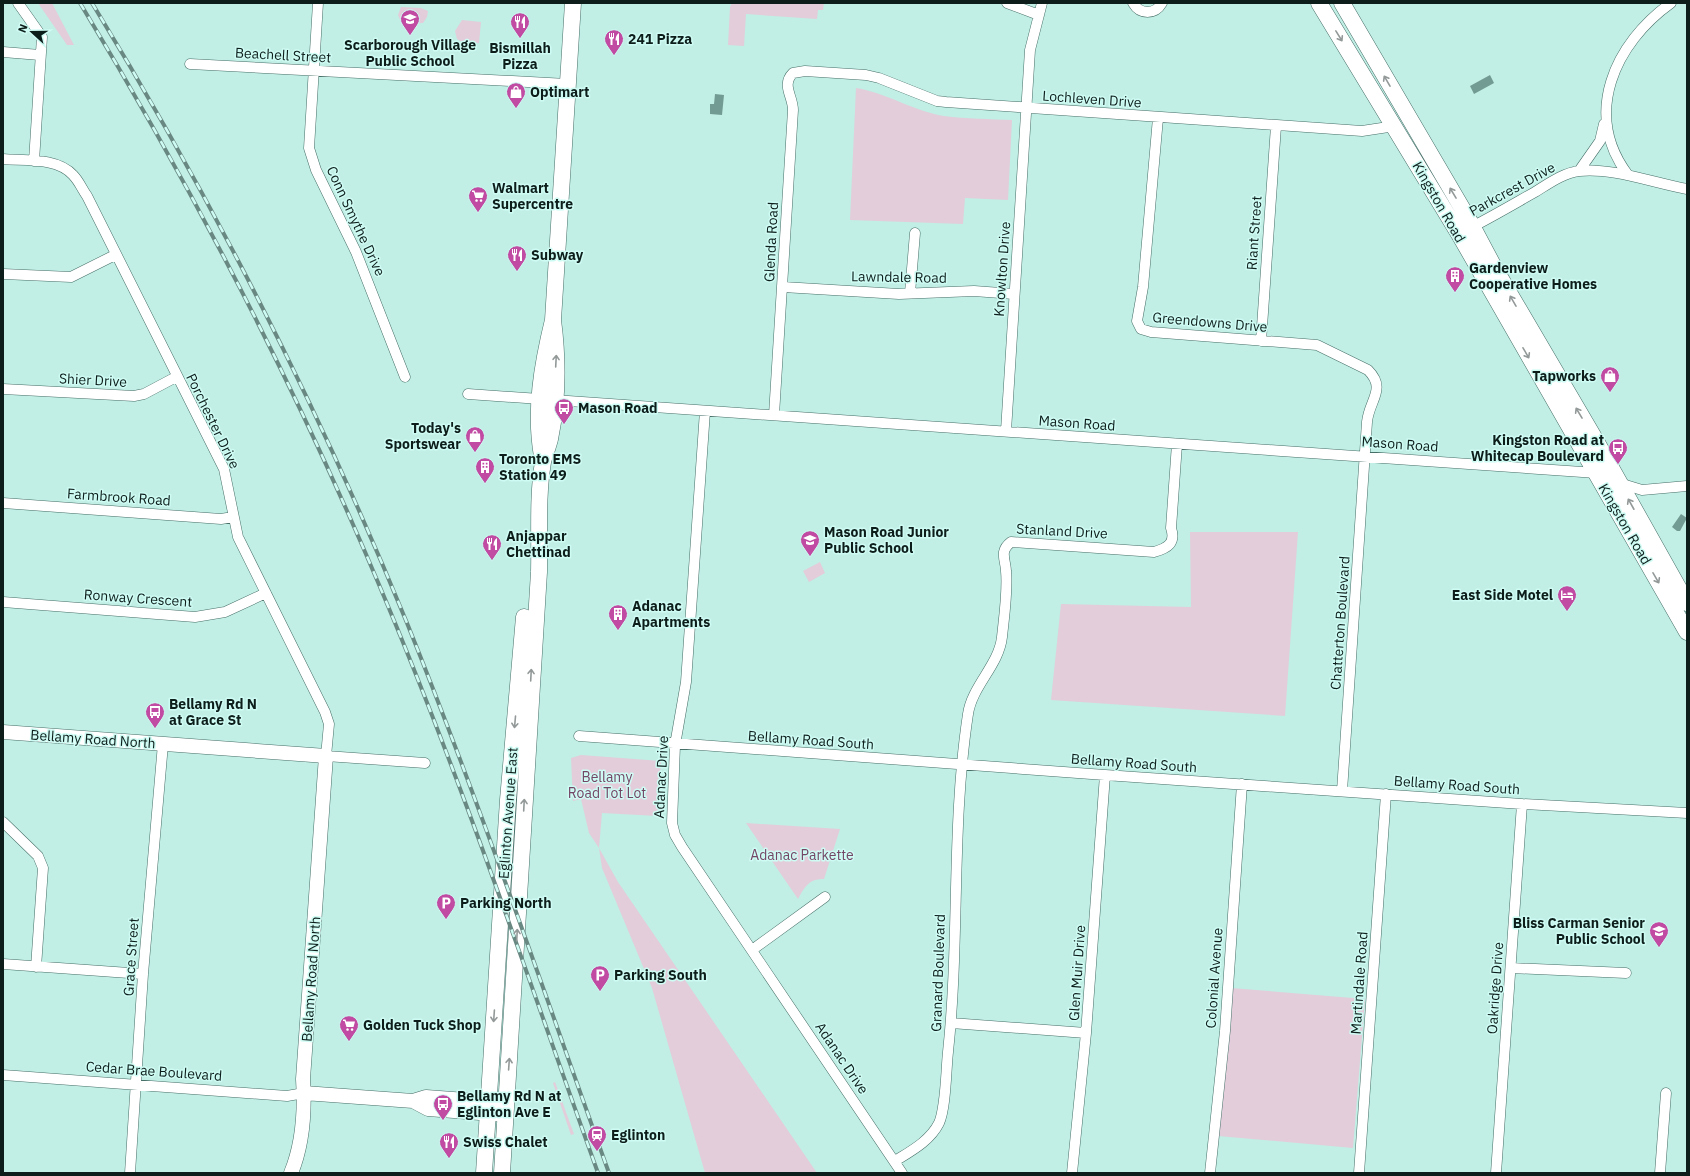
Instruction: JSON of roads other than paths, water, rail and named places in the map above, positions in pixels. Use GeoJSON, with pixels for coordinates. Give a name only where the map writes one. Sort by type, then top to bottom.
{"type":"FeatureCollection","features":[{"type":"Feature","properties":{"kind":"main road","name":"Eglinton Avenue East"},"geometry":{"type":"LineString","coordinates":[[502,1173],[539,572],[540,503],[544,462],[550,438],[547,399],[557,350],[553,320],[573,3]]}},
{"type":"Feature","properties":{"kind":"main road","name":"Kingston Road"},"geometry":{"type":"LineString","coordinates":[[1319,3],[1395,126],[1466,230],[1494,267],[1615,481],[1687,603]]}},
{"type":"Feature","properties":{"kind":"main road","name":"Kingston Road"},"geometry":{"type":"LineString","coordinates":[[1342,3],[1466,230],[1478,268],[1687,632]]}},
{"type":"Feature","properties":{"kind":"main road"},"geometry":{"type":"LineString","coordinates":[[1478,268],[1483,266],[1494,267]]}},
{"type":"Feature","properties":{"kind":"main road","name":"Eglinton Avenue East"},"geometry":{"type":"LineString","coordinates":[[484,1173],[508,800],[532,531],[540,503]]}},
{"type":"Feature","properties":{"kind":"street"},"geometry":{"type":"LineString","coordinates":[[18,3],[42,37],[34,161]]}},
{"type":"Feature","properties":{"kind":"street","name":"Conn Smythe Drive"},"geometry":{"type":"LineString","coordinates":[[318,3],[309,148],[312,159],[356,252],[404,378]]}},
{"type":"Feature","properties":{"kind":"street"},"geometry":{"type":"LineString","coordinates":[[1007,3],[1038,15]]}},
{"type":"Feature","properties":{"kind":"street","name":"Knowlton Drive"},"geometry":{"type":"LineString","coordinates":[[1006,431],[1025,108],[1030,50],[1042,3]]}},
{"type":"Feature","properties":{"kind":"street"},"geometry":{"type":"LineString","coordinates":[[1133,3],[1136,8],[1145,12],[1155,11],[1162,3]]}},
{"type":"Feature","properties":{"kind":"street","name":"Parkcrest Drive"},"geometry":{"type":"LineString","coordinates":[[1578,171],[1600,140],[1606,119],[1611,84],[1618,62],[1645,24],[1671,3]]}},
{"type":"Feature","properties":{"kind":"street"},"geometry":{"type":"LineString","coordinates":[[3,52],[40,55]]}},
{"type":"Feature","properties":{"kind":"street","name":"Beachell Street"},"geometry":{"type":"LineString","coordinates":[[190,64],[567,84]]}},
{"type":"Feature","properties":{"kind":"street","name":"Lochleven Drive"},"geometry":{"type":"LineString","coordinates":[[792,73],[805,71],[866,75],[879,78],[937,101],[1158,118],[1362,131],[1395,126]]}},
{"type":"Feature","properties":{"kind":"street","name":"Glenda Road"},"geometry":{"type":"LineString","coordinates":[[774,415],[793,110],[793,101],[787,89],[787,84],[792,73]]}},
{"type":"Feature","properties":{"kind":"street","name":"Greendowns Drive"},"geometry":{"type":"LineString","coordinates":[[1158,118],[1143,287],[1137,321],[1139,326],[1142,329],[1151,332],[1317,345],[1368,370],[1376,380],[1378,389],[1368,414],[1365,456]]}},
{"type":"Feature","properties":{"kind":"street","name":"Parkcrest Drive"},"geometry":{"type":"LineString","coordinates":[[1606,119],[1611,146],[1616,160],[1628,175]]}},
{"type":"Feature","properties":{"kind":"street","name":"Riant Street"},"geometry":{"type":"LineString","coordinates":[[1262,341],[1276,126]]}},
{"type":"Feature","properties":{"kind":"street","name":"Porchester Drive"},"geometry":{"type":"LineString","coordinates":[[3,159],[54,164],[72,174],[87,196],[176,377],[224,469],[231,497],[233,517],[238,537],[325,712],[329,724],[326,756]]}},
{"type":"Feature","properties":{"kind":"street","name":"Parkcrest Drive"},"geometry":{"type":"LineString","coordinates":[[1466,230],[1569,173],[1578,171],[1628,175]]}},
{"type":"Feature","properties":{"kind":"street"},"geometry":{"type":"LineString","coordinates":[[1628,175],[1650,182],[1687,189]]}},
{"type":"Feature","properties":{"kind":"street"},"geometry":{"type":"LineString","coordinates":[[910,293],[915,233]]}},
{"type":"Feature","properties":{"kind":"street"},"geometry":{"type":"LineString","coordinates":[[3,274],[71,277],[115,255]]}},
{"type":"Feature","properties":{"kind":"street","name":"Lawndale Road"},"geometry":{"type":"LineString","coordinates":[[783,286],[899,294],[974,291],[1014,294]]}},
{"type":"Feature","properties":{"kind":"street","name":"Shier Drive"},"geometry":{"type":"LineString","coordinates":[[3,389],[134,396],[144,394],[176,377]]}},
{"type":"Feature","properties":{"kind":"street"},"geometry":{"type":"LineString","coordinates":[[468,394],[547,399]]}},
{"type":"Feature","properties":{"kind":"street","name":"Mason Road"},"geometry":{"type":"LineString","coordinates":[[547,399],[1177,444],[1594,471],[1615,481],[1642,490],[1687,486]]}},
{"type":"Feature","properties":{"kind":"street","name":"Adanac Drive"},"geometry":{"type":"LineString","coordinates":[[705,411],[686,682],[675,745],[672,810],[672,823],[675,835],[902,1173]]}},
{"type":"Feature","properties":{"kind":"street","name":"Stanland Drive"},"geometry":{"type":"LineString","coordinates":[[961,765],[968,712],[973,696],[999,650],[1002,639],[1006,572],[1004,551],[1006,545],[1011,542],[1021,542],[1154,552],[1164,549],[1172,542],[1174,536],[1171,528],[1177,444]]}},
{"type":"Feature","properties":{"kind":"street","name":"Chatterton Boulevard"},"geometry":{"type":"LineString","coordinates":[[1342,791],[1365,456]]}},
{"type":"Feature","properties":{"kind":"street","name":"Farmbrook Road"},"geometry":{"type":"LineString","coordinates":[[3,503],[220,519],[233,517]]}},
{"type":"Feature","properties":{"kind":"street","name":"Ronway Crescent"},"geometry":{"type":"LineString","coordinates":[[3,602],[195,617],[225,612],[266,593]]}},
{"type":"Feature","properties":{"kind":"street","name":"Bellamy Road North"},"geometry":{"type":"LineString","coordinates":[[3,732],[425,763]]}},
{"type":"Feature","properties":{"kind":"street","name":"Bellamy Road South"},"geometry":{"type":"LineString","coordinates":[[579,736],[675,745],[1105,776],[1522,804],[1687,813]]}},
{"type":"Feature","properties":{"kind":"street","name":"Grace Street"},"geometry":{"type":"LineString","coordinates":[[130,1173],[144,974],[163,744]]}},
{"type":"Feature","properties":{"kind":"street","name":"Bellamy Road North"},"geometry":{"type":"LineString","coordinates":[[291,1173],[300,1143],[304,1093],[303,1079],[326,756]]}},
{"type":"Feature","properties":{"kind":"street","name":"Granard Boulevard"},"geometry":{"type":"LineString","coordinates":[[895,1161],[924,1142],[939,1122],[942,1108],[951,1023],[956,831],[961,765]]}},
{"type":"Feature","properties":{"kind":"street","name":"Glen Muir Drive"},"geometry":{"type":"LineString","coordinates":[[1072,1173],[1086,1034],[1105,776]]}},
{"type":"Feature","properties":{"kind":"street","name":"Colonial Avenue"},"geometry":{"type":"LineString","coordinates":[[1210,1173],[1225,1032],[1242,784]]}},
{"type":"Feature","properties":{"kind":"street","name":"Martindale Road"},"geometry":{"type":"LineString","coordinates":[[1359,1173],[1386,794]]}},
{"type":"Feature","properties":{"kind":"street","name":"Oakridge Drive"},"geometry":{"type":"LineString","coordinates":[[1496,1173],[1522,804]]}},
{"type":"Feature","properties":{"kind":"street"},"geometry":{"type":"LineString","coordinates":[[3,822],[38,856],[43,868],[36,967]]}},
{"type":"Feature","properties":{"kind":"street"},"geometry":{"type":"LineString","coordinates":[[752,950],[825,897]]}},
{"type":"Feature","properties":{"kind":"street"},"geometry":{"type":"LineString","coordinates":[[3,964],[144,974]]}},
{"type":"Feature","properties":{"kind":"street"},"geometry":{"type":"LineString","coordinates":[[1511,968],[1626,973]]}},
{"type":"Feature","properties":{"kind":"street"},"geometry":{"type":"LineString","coordinates":[[951,1023],[1086,1034]]}},
{"type":"Feature","properties":{"kind":"street","name":"Cedar Brae Boulevard"},"geometry":{"type":"LineString","coordinates":[[3,1075],[287,1096],[304,1093]]}},
{"type":"Feature","properties":{"kind":"street"},"geometry":{"type":"LineString","coordinates":[[304,1093],[413,1101],[426,1097],[488,1108],[506,1109]]}},
{"type":"Feature","properties":{"kind":"street"},"geometry":{"type":"LineString","coordinates":[[1660,1173],[1666,1093]]}},
{"type":"Feature","properties":{"kind":"water"},"geometry":{"type":"Polygon","coordinates":[[[1490,75],[1494,83],[1474,94],[1470,86],[1490,75]]]}},
{"type":"Feature","properties":{"kind":"water"},"geometry":{"type":"Polygon","coordinates":[[[715,94],[724,95],[722,115],[710,114],[710,104],[714,104],[715,94]]]}},
{"type":"Feature","properties":{"kind":"water"},"geometry":{"type":"Polygon","coordinates":[[[1681,514],[1687,518],[1680,531],[1677,531],[1672,527],[1681,514]]]}},
{"type":"Feature","properties":{"kind":"railway"},"geometry":{"type":"LineString","coordinates":[[80,3],[203,217],[278,363],[347,512],[410,659],[466,805],[598,1173]]}},
{"type":"Feature","properties":{"kind":"railway"},"geometry":{"type":"LineString","coordinates":[[92,3],[137,78],[222,229],[301,385],[338,463],[407,623],[460,759],[511,897],[609,1173]]}},
{"type":"Feature","properties":{"kind":"place","name":"Scarborough Village Public School"},"geometry":{"type":"Point","coordinates":[410,36]}},
{"type":"Feature","properties":{"kind":"place","name":"Bismillah Pizza"},"geometry":{"type":"Point","coordinates":[520,39]}},
{"type":"Feature","properties":{"kind":"place","name":"241 Pizza"},"geometry":{"type":"Point","coordinates":[614,56]}},
{"type":"Feature","properties":{"kind":"place","name":"Optimart"},"geometry":{"type":"Point","coordinates":[516,109]}},
{"type":"Feature","properties":{"kind":"place","name":"Walmart Supercentre"},"geometry":{"type":"Point","coordinates":[478,213]}},
{"type":"Feature","properties":{"kind":"place","name":"Subway"},"geometry":{"type":"Point","coordinates":[517,272]}},
{"type":"Feature","properties":{"kind":"place","name":"Gardenview Cooperative Homes"},"geometry":{"type":"Point","coordinates":[1455,293]}},
{"type":"Feature","properties":{"kind":"place","name":"Tapworks"},"geometry":{"type":"Point","coordinates":[1610,393]}},
{"type":"Feature","properties":{"kind":"place","name":"Mason Road"},"geometry":{"type":"Point","coordinates":[564,425]}},
{"type":"Feature","properties":{"kind":"place","name":"Today's Sportswear"},"geometry":{"type":"Point","coordinates":[475,453]}},
{"type":"Feature","properties":{"kind":"place","name":"Kingston Road at Whitecap Boulevard"},"geometry":{"type":"Point","coordinates":[1618,465]}},
{"type":"Feature","properties":{"kind":"place","name":"Toronto EMS Station 49"},"geometry":{"type":"Point","coordinates":[485,484]}},
{"type":"Feature","properties":{"kind":"place","name":"Mason Road Junior Public School"},"geometry":{"type":"Point","coordinates":[810,557]}},
{"type":"Feature","properties":{"kind":"place","name":"Anjappar Chettinad"},"geometry":{"type":"Point","coordinates":[492,561]}},
{"type":"Feature","properties":{"kind":"place","name":"East Side Motel"},"geometry":{"type":"Point","coordinates":[1567,612]}},
{"type":"Feature","properties":{"kind":"place","name":"Adanac Apartments"},"geometry":{"type":"Point","coordinates":[618,631]}},
{"type":"Feature","properties":{"kind":"place","name":"Bellamy Rd N at Grace St"},"geometry":{"type":"Point","coordinates":[155,729]}},
{"type":"Feature","properties":{"kind":"place","name":"Parking North"},"geometry":{"type":"Point","coordinates":[446,920]}},
{"type":"Feature","properties":{"kind":"place","name":"Bliss Carman Senior Public School"},"geometry":{"type":"Point","coordinates":[1659,948]}},
{"type":"Feature","properties":{"kind":"place","name":"Parking South"},"geometry":{"type":"Point","coordinates":[600,992]}},
{"type":"Feature","properties":{"kind":"place","name":"Golden Tuck Shop"},"geometry":{"type":"Point","coordinates":[349,1042]}},
{"type":"Feature","properties":{"kind":"place","name":"Bellamy Rd N at Eglinton Ave E"},"geometry":{"type":"Point","coordinates":[443,1121]}},
{"type":"Feature","properties":{"kind":"place","name":"Eglinton"},"geometry":{"type":"Point","coordinates":[597,1152]}},
{"type":"Feature","properties":{"kind":"place","name":"Swiss Chalet"},"geometry":{"type":"Point","coordinates":[449,1159]}},
{"type":"Feature","properties":{"kind":"park label","name":"Bellamy Road Tot Lot"},"geometry":{"type":"Point","coordinates":[607,786]}},
{"type":"Feature","properties":{"kind":"park label","name":"Adanac Parkette"},"geometry":{"type":"Point","coordinates":[802,855]}}]}
